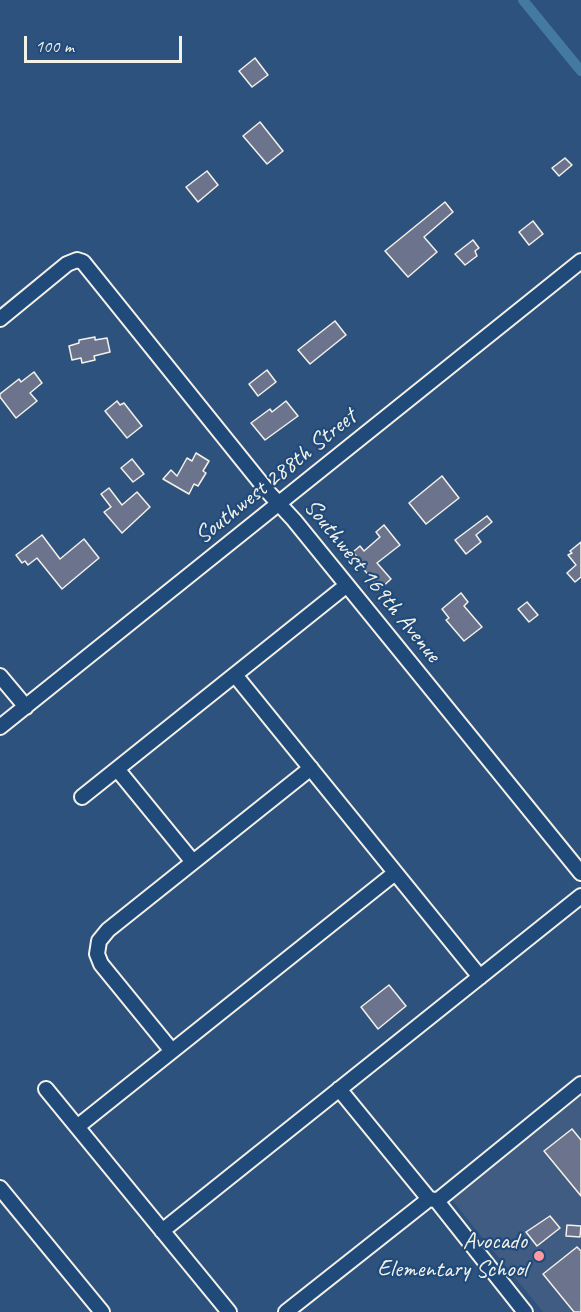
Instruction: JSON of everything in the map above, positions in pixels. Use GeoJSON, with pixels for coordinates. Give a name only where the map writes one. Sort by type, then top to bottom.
{"type":"FeatureCollection","features":[{"type":"Feature","properties":{"kind":"street","name":"Southwest 169th Avenue"},"geometry":{"type":"LineString","coordinates":[[0,319],[67,264],[76,260],[84,262],[581,873]]}},
{"type":"Feature","properties":{"kind":"street","name":"Southwest 288th Street"},"geometry":{"type":"LineString","coordinates":[[0,727],[581,261]]}},
{"type":"Feature","properties":{"kind":"street"},"geometry":{"type":"LineString","coordinates":[[82,797],[347,585]]}},
{"type":"Feature","properties":{"kind":"street"},"geometry":{"type":"LineString","coordinates":[[235,675],[480,977]]}},
{"type":"Feature","properties":{"kind":"street"},"geometry":{"type":"LineString","coordinates":[[0,676],[26,707]]}},
{"type":"Feature","properties":{"kind":"street"},"geometry":{"type":"LineString","coordinates":[[172,1051],[102,966],[98,958],[97,947],[105,933],[311,768]]}},
{"type":"Feature","properties":{"kind":"street"},"geometry":{"type":"LineString","coordinates":[[117,770],[193,862]]}},
{"type":"Feature","properties":{"kind":"street"},"geometry":{"type":"LineString","coordinates":[[77,1127],[395,873]]}},
{"type":"Feature","properties":{"kind":"street"},"geometry":{"type":"LineString","coordinates":[[162,1231],[581,896]]}},
{"type":"Feature","properties":{"kind":"street"},"geometry":{"type":"LineString","coordinates":[[286,1312],[581,1084]]}},
{"type":"Feature","properties":{"kind":"street"},"geometry":{"type":"LineString","coordinates":[[46,1089],[229,1312]]}},
{"type":"Feature","properties":{"kind":"street"},"geometry":{"type":"LineString","coordinates":[[339,1089],[525,1312]]}},
{"type":"Feature","properties":{"kind":"street"},"geometry":{"type":"LineString","coordinates":[[0,1188],[102,1312]]}},
{"type":"Feature","properties":{"kind":"shaded area","name":"Avocado Elementary School"},"geometry":{"type":"Polygon","coordinates":[[[581,1096],[581,1312],[543,1312],[452,1200],[581,1096]]]}},
{"type":"Feature","properties":{"kind":"building"},"geometry":{"type":"Polygon","coordinates":[[[255,58],[268,75],[252,87],[239,71],[255,58]]]}},
{"type":"Feature","properties":{"kind":"building"},"geometry":{"type":"Polygon","coordinates":[[[260,122],[283,151],[267,164],[243,136],[260,122]]]}},
{"type":"Feature","properties":{"kind":"building"},"geometry":{"type":"Polygon","coordinates":[[[565,158],[572,165],[559,176],[552,168],[565,158]]]}},
{"type":"Feature","properties":{"kind":"building"},"geometry":{"type":"Polygon","coordinates":[[[207,171],[218,185],[198,202],[186,187],[207,171]]]}},
{"type":"Feature","properties":{"kind":"building"},"geometry":{"type":"Polygon","coordinates":[[[445,202],[453,212],[424,237],[437,252],[408,277],[385,251],[445,202]]]}},
{"type":"Feature","properties":{"kind":"building"},"geometry":{"type":"Polygon","coordinates":[[[533,221],[543,234],[529,245],[519,232],[533,221]]]}},
{"type":"Feature","properties":{"kind":"building"},"geometry":{"type":"Polygon","coordinates":[[[473,240],[479,248],[475,251],[477,256],[465,265],[455,254],[473,240]]]}},
{"type":"Feature","properties":{"kind":"building"},"geometry":{"type":"Polygon","coordinates":[[[335,321],[346,335],[310,364],[298,350],[335,321]]]}},
{"type":"Feature","properties":{"kind":"building"},"geometry":{"type":"Polygon","coordinates":[[[95,337],[95,340],[107,338],[110,352],[94,356],[95,360],[82,363],[81,358],[72,360],[69,346],[79,343],[79,340],[95,337]]]}},
{"type":"Feature","properties":{"kind":"building"},"geometry":{"type":"Polygon","coordinates":[[[267,370],[276,382],[258,396],[249,384],[267,370]]]}},
{"type":"Feature","properties":{"kind":"building"},"geometry":{"type":"Polygon","coordinates":[[[34,372],[42,383],[30,393],[37,401],[16,418],[0,394],[19,379],[21,382],[34,372]]]}},
{"type":"Feature","properties":{"kind":"building"},"geometry":{"type":"Polygon","coordinates":[[[117,401],[120,405],[124,403],[142,426],[127,438],[105,411],[117,401]]]}},
{"type":"Feature","properties":{"kind":"building"},"geometry":{"type":"Polygon","coordinates":[[[286,401],[298,416],[265,440],[251,423],[270,409],[272,412],[286,401]]]}},
{"type":"Feature","properties":{"kind":"building"},"geometry":{"type":"Polygon","coordinates":[[[196,453],[209,461],[203,471],[206,473],[198,486],[194,484],[189,494],[163,479],[171,470],[177,476],[187,458],[192,461],[196,453]]]}},
{"type":"Feature","properties":{"kind":"building"},"geometry":{"type":"Polygon","coordinates":[[[132,459],[144,474],[133,482],[121,468],[132,459]]]}},
{"type":"Feature","properties":{"kind":"building"},"geometry":{"type":"Polygon","coordinates":[[[442,476],[459,498],[426,524],[409,503],[442,476]]]}},
{"type":"Feature","properties":{"kind":"building"},"geometry":{"type":"Polygon","coordinates":[[[109,488],[122,505],[137,492],[150,507],[122,533],[104,512],[111,507],[101,494],[109,488]]]}},
{"type":"Feature","properties":{"kind":"building"},"geometry":{"type":"Polygon","coordinates":[[[487,516],[492,522],[476,535],[481,542],[466,554],[455,540],[487,516]]]}},
{"type":"Feature","properties":{"kind":"building"},"geometry":{"type":"Polygon","coordinates":[[[384,525],[400,545],[377,563],[391,579],[380,589],[356,560],[358,558],[353,552],[360,546],[364,551],[380,537],[376,532],[384,525]]]}},
{"type":"Feature","properties":{"kind":"building"},"geometry":{"type":"Polygon","coordinates":[[[42,535],[60,559],[84,539],[99,558],[62,589],[37,558],[28,565],[25,561],[22,563],[16,555],[42,535]]]}},
{"type":"Feature","properties":{"kind":"building"},"geometry":{"type":"Polygon","coordinates":[[[581,542],[581,577],[575,582],[567,573],[576,565],[568,555],[581,542]]]}},
{"type":"Feature","properties":{"kind":"building"},"geometry":{"type":"Polygon","coordinates":[[[461,593],[468,602],[464,606],[482,627],[464,641],[446,620],[449,618],[442,609],[461,593]]]}},
{"type":"Feature","properties":{"kind":"building"},"geometry":{"type":"Polygon","coordinates":[[[527,602],[538,615],[529,622],[518,609],[527,602]]]}},
{"type":"Feature","properties":{"kind":"building"},"geometry":{"type":"Polygon","coordinates":[[[389,985],[406,1006],[378,1029],[361,1007],[389,985]]]}},
{"type":"Feature","properties":{"kind":"building"},"geometry":{"type":"Polygon","coordinates":[[[572,1129],[581,1140],[581,1196],[544,1151],[572,1129]]]}},
{"type":"Feature","properties":{"kind":"building"},"geometry":{"type":"Polygon","coordinates":[[[550,1216],[560,1228],[537,1246],[526,1232],[550,1216]]]}},
{"type":"Feature","properties":{"kind":"building"},"geometry":{"type":"Polygon","coordinates":[[[567,1225],[581,1226],[580,1237],[566,1236],[567,1225]]]}},
{"type":"Feature","properties":{"kind":"building"},"geometry":{"type":"Polygon","coordinates":[[[577,1247],[581,1251],[581,1312],[574,1312],[543,1274],[577,1247]]]}},
{"type":"Feature","properties":{"kind":"waterway"},"geometry":{"type":"LineString","coordinates":[[523,0],[581,71]]}},
{"type":"Feature","properties":{"kind":"place","name":"Avocado Elementary School"},"geometry":{"type":"Point","coordinates":[539,1256]}}]}
